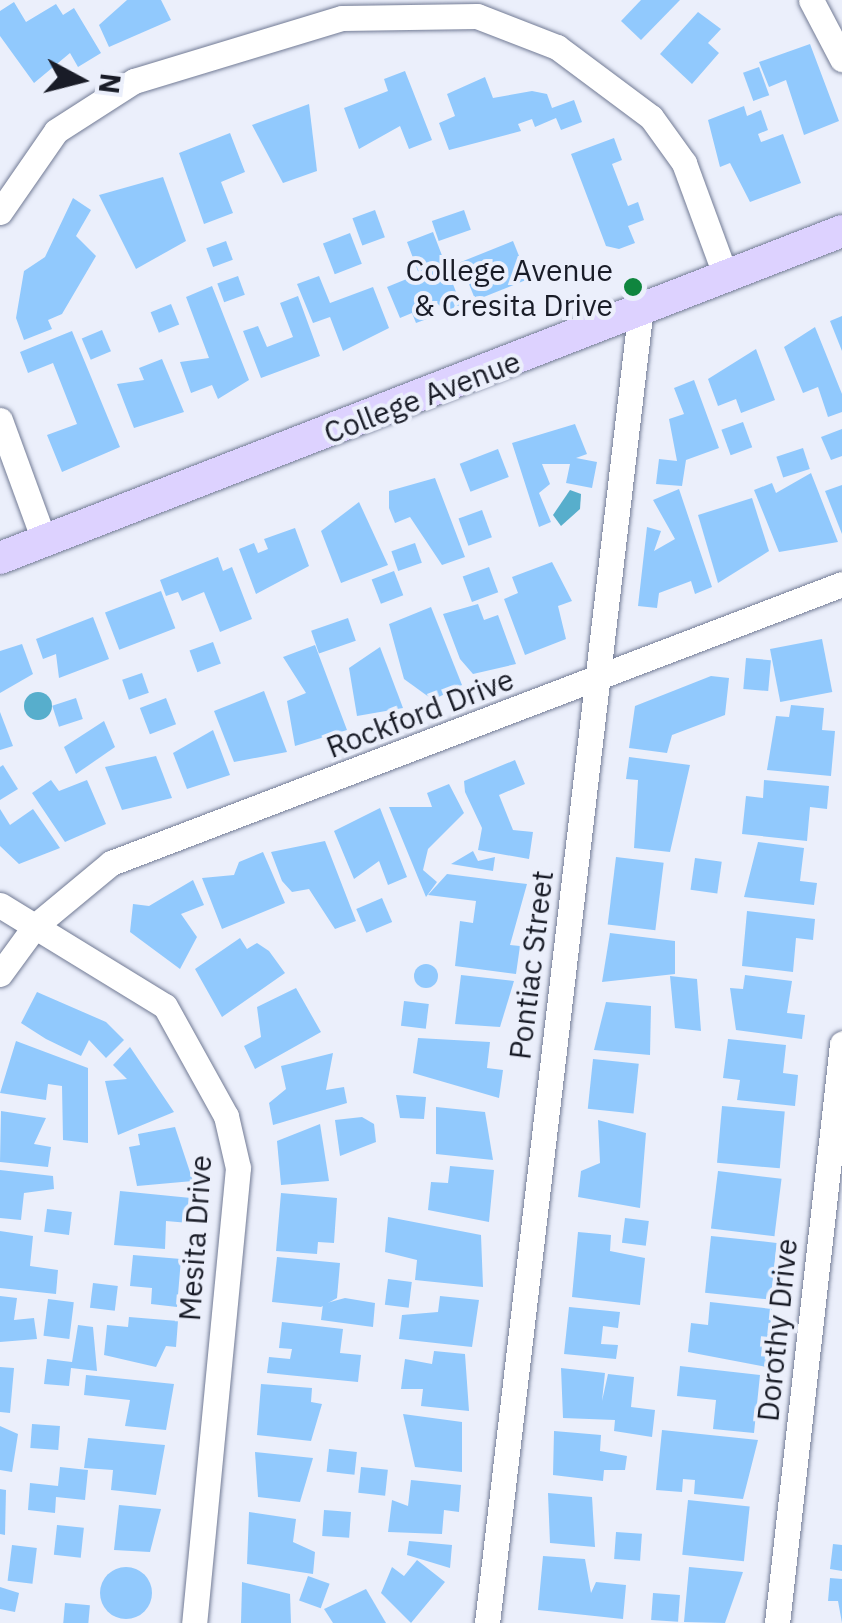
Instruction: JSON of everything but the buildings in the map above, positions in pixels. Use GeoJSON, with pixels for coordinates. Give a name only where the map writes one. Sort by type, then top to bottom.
{"type":"FeatureCollection","features":[{"type":"Feature","properties":{"kind":"main road","name":"College Avenue"},"geometry":{"type":"LineString","coordinates":[[0,558],[640,315],[842,232]]}},
{"type":"Feature","properties":{"kind":"street"},"geometry":{"type":"LineString","coordinates":[[811,0],[842,59]]}},
{"type":"Feature","properties":{"kind":"street"},"geometry":{"type":"LineString","coordinates":[[0,212],[56,130],[134,81],[342,18],[478,16],[556,47],[650,117],[684,163],[726,277]]}},
{"type":"Feature","properties":{"kind":"street","name":"Pontiac Street"},"geometry":{"type":"LineString","coordinates":[[487,1623],[640,315]]}},
{"type":"Feature","properties":{"kind":"street"},"geometry":{"type":"LineString","coordinates":[[0,420],[44,540]]}},
{"type":"Feature","properties":{"kind":"street","name":"Rockford Drive"},"geometry":{"type":"LineString","coordinates":[[0,974],[35,926],[111,863],[842,584]]}},
{"type":"Feature","properties":{"kind":"street","name":"Mesita Drive"},"geometry":{"type":"LineString","coordinates":[[0,905],[165,1006],[206,1067],[233,1142],[194,1623]]}},
{"type":"Feature","properties":{"kind":"street","name":"Dorothy Drive"},"geometry":{"type":"LineString","coordinates":[[776,1623],[842,1044]]}},
{"type":"Feature","properties":{"kind":"water"},"geometry":{"type":"Polygon","coordinates":[[[570,490],[581,494],[580,509],[561,526],[553,515],[570,490]]]}},
{"type":"Feature","properties":{"kind":"water"},"geometry":{"type":"Polygon","coordinates":[[[38,692],[48,696],[52,706],[48,716],[38,720],[28,716],[24,706],[28,696],[38,692]]]}},
{"type":"Feature","properties":{"kind":"place","name":"College Avenue & Cresita Drive"},"geometry":{"type":"Point","coordinates":[633,287]}}]}
